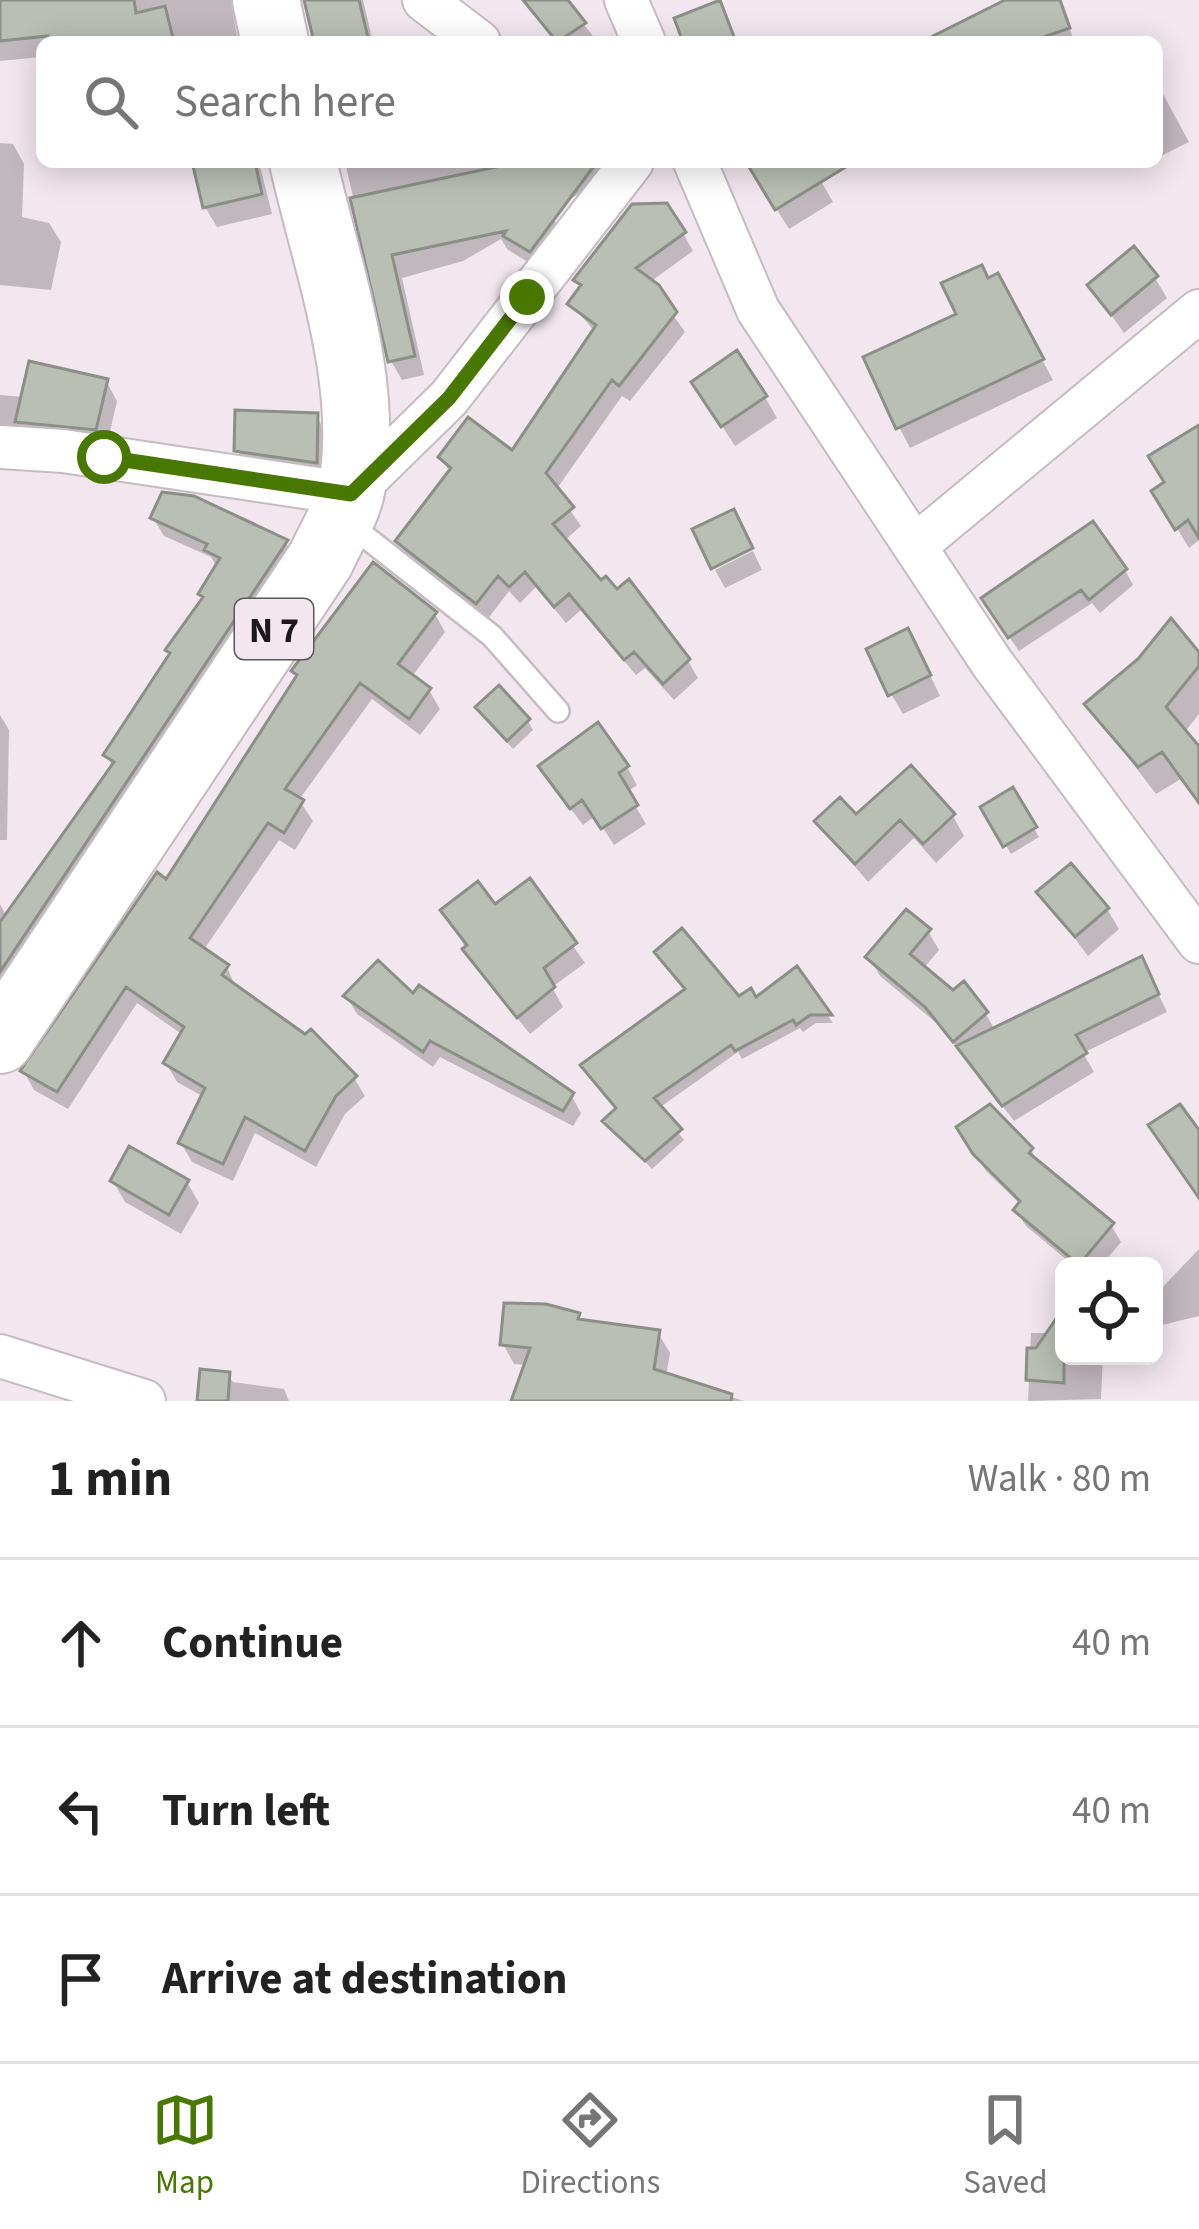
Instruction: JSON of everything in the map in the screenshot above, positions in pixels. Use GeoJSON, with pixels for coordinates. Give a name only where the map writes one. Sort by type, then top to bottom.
{"type":"FeatureCollection","features":[{"type":"Feature","properties":{"kind":"main road"},"geometry":{"type":"LineString","coordinates":[[266,0],[274,36]]}},
{"type":"Feature","properties":{"kind":"main road","name":"N 7"},"geometry":{"type":"LineString","coordinates":[[0,1040],[321,559],[345,505],[355,434],[347,358],[304,168]]}},
{"type":"Feature","properties":{"kind":"street"},"geometry":{"type":"LineString","coordinates":[[424,0],[471,36]]}},
{"type":"Feature","properties":{"kind":"street"},"geometry":{"type":"LineString","coordinates":[[626,0],[641,36]]}},
{"type":"Feature","properties":{"kind":"street"},"geometry":{"type":"LineString","coordinates":[[0,447],[63,451],[345,505],[449,398],[627,168]]}},
{"type":"Feature","properties":{"kind":"street"},"geometry":{"type":"LineString","coordinates":[[698,168],[758,310],[992,663],[1199,942]]}},
{"type":"Feature","properties":{"kind":"street"},"geometry":{"type":"LineString","coordinates":[[915,545],[1199,311]]}},
{"type":"Feature","properties":{"kind":"street"},"geometry":{"type":"LineString","coordinates":[[0,1356],[144,1401]]}},
{"type":"Feature","properties":{"kind":"lane"},"geometry":{"type":"LineString","coordinates":[[345,505],[492,636],[558,712]]}},
{"type":"Feature","properties":{"kind":"building"},"geometry":{"type":"Polygon","coordinates":[[[0,0],[134,0],[136,13],[165,6],[172,36],[36,36],[0,41],[0,0]]]}},
{"type":"Feature","properties":{"kind":"building"},"geometry":{"type":"Polygon","coordinates":[[[304,0],[359,0],[368,36],[313,36],[304,0]]]}},
{"type":"Feature","properties":{"kind":"building"},"geometry":{"type":"Polygon","coordinates":[[[523,0],[568,0],[586,23],[566,36],[552,36],[523,0]]]}},
{"type":"Feature","properties":{"kind":"building"},"geometry":{"type":"Polygon","coordinates":[[[720,0],[734,36],[681,36],[674,18],[720,0]]]}},
{"type":"Feature","properties":{"kind":"building"},"geometry":{"type":"Polygon","coordinates":[[[1005,0],[1060,0],[1070,28],[1047,36],[933,36],[1005,0]]]}},
{"type":"Feature","properties":{"kind":"building"},"geometry":{"type":"Polygon","coordinates":[[[193,168],[256,168],[262,194],[203,208],[193,168]]]}},
{"type":"Feature","properties":{"kind":"building"},"geometry":{"type":"Polygon","coordinates":[[[491,168],[593,168],[530,252],[503,236],[506,231],[392,255],[415,356],[388,362],[350,198],[491,168]]]}},
{"type":"Feature","properties":{"kind":"building"},"geometry":{"type":"Polygon","coordinates":[[[750,168],[844,168],[775,210],[750,168]]]}},
{"type":"Feature","properties":{"kind":"building"},"geometry":{"type":"Polygon","coordinates":[[[667,203],[686,232],[636,268],[659,285],[677,312],[619,386],[612,380],[546,473],[574,507],[553,524],[601,580],[606,576],[617,589],[629,579],[690,659],[663,684],[634,652],[624,660],[569,594],[554,607],[525,572],[509,587],[498,576],[476,604],[395,541],[451,468],[438,457],[468,417],[512,450],[596,325],[567,304],[581,285],[573,280],[632,204],[667,203]]]}},
{"type":"Feature","properties":{"kind":"building"},"geometry":{"type":"Polygon","coordinates":[[[1134,246],[1158,276],[1111,315],[1087,285],[1134,246]]]}},
{"type":"Feature","properties":{"kind":"building"},"geometry":{"type":"Polygon","coordinates":[[[982,265],[988,278],[998,273],[1044,359],[896,429],[863,357],[956,314],[941,283],[982,265]]]}},
{"type":"Feature","properties":{"kind":"building"},"geometry":{"type":"Polygon","coordinates":[[[737,350],[767,396],[721,427],[691,382],[737,350]]]}},
{"type":"Feature","properties":{"kind":"building"},"geometry":{"type":"Polygon","coordinates":[[[29,361],[108,379],[96,430],[15,422],[29,361]]]}},
{"type":"Feature","properties":{"kind":"building"},"geometry":{"type":"Polygon","coordinates":[[[235,410],[318,413],[317,463],[234,451],[235,410]]]}},
{"type":"Feature","properties":{"kind":"building"},"geometry":{"type":"Polygon","coordinates":[[[1199,425],[1199,538],[1188,520],[1175,530],[1151,491],[1164,482],[1148,456],[1199,425]]]}},
{"type":"Feature","properties":{"kind":"building"},"geometry":{"type":"Polygon","coordinates":[[[162,492],[194,496],[288,540],[0,972],[0,922],[114,762],[103,755],[170,653],[165,650],[203,597],[198,594],[220,558],[204,550],[207,544],[150,518],[162,492]]]}},
{"type":"Feature","properties":{"kind":"building"},"geometry":{"type":"Polygon","coordinates":[[[734,509],[753,548],[711,569],[692,529],[734,509]]]}},
{"type":"Feature","properties":{"kind":"building"},"geometry":{"type":"Polygon","coordinates":[[[1093,521],[1127,569],[1089,600],[1081,590],[1008,638],[981,598],[1093,521]]]}},
{"type":"Feature","properties":{"kind":"building"},"geometry":{"type":"Polygon","coordinates":[[[373,562],[437,612],[398,664],[431,688],[409,719],[360,683],[285,789],[304,800],[284,833],[268,823],[190,938],[229,965],[222,975],[305,1034],[311,1029],[357,1076],[336,1096],[305,1151],[245,1117],[223,1164],[178,1143],[205,1088],[163,1063],[184,1027],[126,987],[57,1092],[20,1071],[157,872],[166,879],[297,675],[291,671],[373,562]]]}},
{"type":"Feature","properties":{"kind":"building"},"geometry":{"type":"Polygon","coordinates":[[[1171,618],[1199,652],[1199,666],[1166,707],[1199,746],[1199,803],[1162,752],[1138,767],[1084,704],[1138,659],[1171,618]]]}},
{"type":"Feature","properties":{"kind":"building"},"geometry":{"type":"Polygon","coordinates":[[[908,628],[931,675],[888,696],[866,649],[908,628]]]}},
{"type":"Feature","properties":{"kind":"building"},"geometry":{"type":"Polygon","coordinates":[[[499,685],[530,719],[507,741],[475,707],[499,685]]]}},
{"type":"Feature","properties":{"kind":"building"},"geometry":{"type":"Polygon","coordinates":[[[598,722],[629,766],[619,773],[638,805],[601,829],[582,800],[570,809],[538,766],[598,722]]]}},
{"type":"Feature","properties":{"kind":"building"},"geometry":{"type":"Polygon","coordinates":[[[911,765],[955,814],[923,844],[900,820],[855,864],[814,821],[840,797],[856,814],[911,765]]]}},
{"type":"Feature","properties":{"kind":"building"},"geometry":{"type":"Polygon","coordinates":[[[1013,787],[1037,827],[1003,847],[980,807],[1013,787]]]}},
{"type":"Feature","properties":{"kind":"building"},"geometry":{"type":"Polygon","coordinates":[[[1071,863],[1109,908],[1075,937],[1036,892],[1071,863]]]}},
{"type":"Feature","properties":{"kind":"building"},"geometry":{"type":"Polygon","coordinates":[[[530,878],[577,943],[544,968],[555,987],[517,1018],[462,949],[467,945],[440,910],[478,881],[495,904],[530,878]]]}},
{"type":"Feature","properties":{"kind":"building"},"geometry":{"type":"Polygon","coordinates":[[[906,909],[931,929],[910,954],[953,990],[964,981],[988,1012],[953,1042],[925,1007],[865,957],[906,909]]]}},
{"type":"Feature","properties":{"kind":"building"},"geometry":{"type":"Polygon","coordinates":[[[682,928],[739,996],[751,988],[756,997],[797,966],[832,1015],[810,1015],[796,1025],[793,1020],[735,1051],[731,1045],[654,1098],[682,1129],[645,1161],[602,1121],[616,1108],[580,1065],[685,989],[654,952],[682,928]]]}},
{"type":"Feature","properties":{"kind":"building"},"geometry":{"type":"Polygon","coordinates":[[[1142,956],[1159,994],[1076,1035],[1087,1053],[1002,1106],[956,1046],[1142,956]]]}},
{"type":"Feature","properties":{"kind":"building"},"geometry":{"type":"Polygon","coordinates":[[[378,960],[413,993],[419,985],[574,1093],[563,1111],[430,1041],[423,1052],[343,996],[378,960]]]}},
{"type":"Feature","properties":{"kind":"building"},"geometry":{"type":"Polygon","coordinates":[[[990,1104],[1033,1148],[1029,1153],[1114,1223],[1086,1257],[1069,1257],[1013,1210],[1020,1201],[973,1154],[956,1127],[990,1104]]]}},
{"type":"Feature","properties":{"kind":"building"},"geometry":{"type":"Polygon","coordinates":[[[1180,1104],[1199,1130],[1199,1198],[1148,1125],[1180,1104]]]}},
{"type":"Feature","properties":{"kind":"building"},"geometry":{"type":"Polygon","coordinates":[[[129,1146],[189,1180],[169,1215],[110,1181],[129,1146]]]}},
{"type":"Feature","properties":{"kind":"building"},"geometry":{"type":"Polygon","coordinates":[[[504,1303],[546,1304],[580,1313],[578,1319],[660,1330],[654,1369],[732,1394],[731,1401],[511,1401],[530,1348],[500,1345],[504,1303]]]}},
{"type":"Feature","properties":{"kind":"building"},"geometry":{"type":"Polygon","coordinates":[[[1055,1320],[1055,1365],[1064,1365],[1064,1383],[1026,1380],[1027,1348],[1036,1348],[1055,1320]]]}},
{"type":"Feature","properties":{"kind":"building"},"geometry":{"type":"Polygon","coordinates":[[[200,1369],[230,1372],[228,1401],[197,1401],[200,1369]]]}},
{"type":"Feature","properties":{"kind":"route"},"geometry":{"type":"LineString","coordinates":[[104,457],[351,494],[449,398],[527,297]]}}]}
